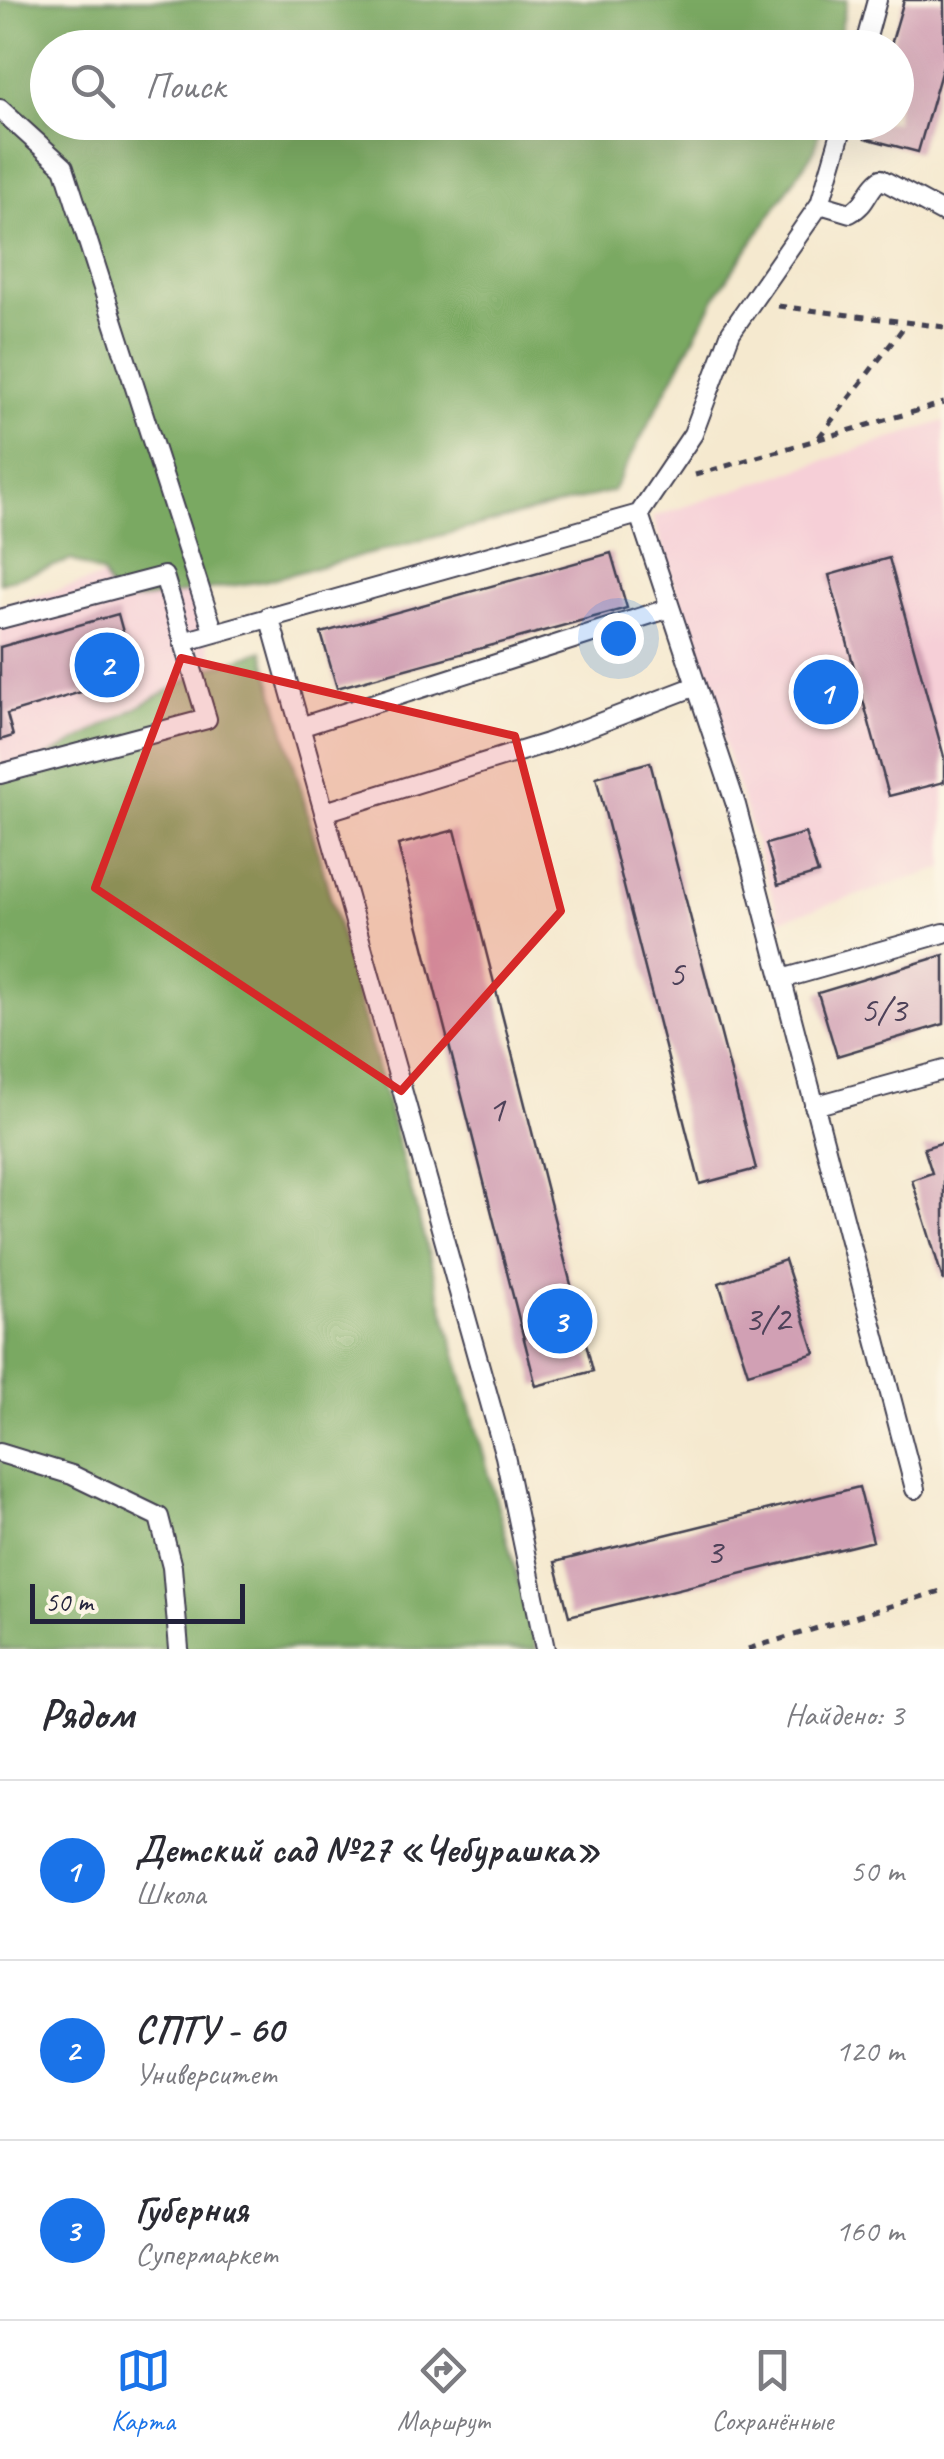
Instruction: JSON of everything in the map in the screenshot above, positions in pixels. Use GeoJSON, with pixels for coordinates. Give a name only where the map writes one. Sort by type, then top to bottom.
{"type":"FeatureCollection","features":[{"type":"Feature","properties":{"kind":"lane"},"geometry":{"type":"LineString","coordinates":[[869,30],[877,0]]}},
{"type":"Feature","properties":{"kind":"lane"},"geometry":{"type":"LineString","coordinates":[[0,109],[30,136]]}},
{"type":"Feature","properties":{"kind":"lane"},"geometry":{"type":"LineString","coordinates":[[34,140],[64,167],[214,632]]}},
{"type":"Feature","properties":{"kind":"lane"},"geometry":{"type":"LineString","coordinates":[[183,642],[639,514],[693,434],[731,332],[820,204],[839,140]]}},
{"type":"Feature","properties":{"kind":"lane"},"geometry":{"type":"LineString","coordinates":[[820,204],[850,213],[862,207],[873,185],[881,179],[944,213]]}},
{"type":"Feature","properties":{"kind":"lane"},"geometry":{"type":"LineString","coordinates":[[639,514],[736,804],[915,1489]]}},
{"type":"Feature","properties":{"kind":"lane"},"geometry":{"type":"LineString","coordinates":[[0,619],[164,576],[207,719],[0,774]]}},
{"type":"Feature","properties":{"kind":"lane"},"geometry":{"type":"LineString","coordinates":[[300,728],[670,608]]}},
{"type":"Feature","properties":{"kind":"lane"},"geometry":{"type":"LineString","coordinates":[[269,616],[505,1456],[545,1649]]}},
{"type":"Feature","properties":{"kind":"lane"},"geometry":{"type":"LineString","coordinates":[[325,812],[546,742],[696,686]]}},
{"type":"Feature","properties":{"kind":"lane"},"geometry":{"type":"LineString","coordinates":[[782,979],[944,933]]}},
{"type":"Feature","properties":{"kind":"lane"},"geometry":{"type":"LineString","coordinates":[[814,1106],[944,1070]]}},
{"type":"Feature","properties":{"kind":"lane"},"geometry":{"type":"LineString","coordinates":[[0,1453],[72,1475],[159,1517],[172,1568],[179,1649]]}},
{"type":"Feature","properties":{"kind":"path"},"geometry":{"type":"LineString","coordinates":[[751,302],[944,327]]}},
{"type":"Feature","properties":{"kind":"path"},"geometry":{"type":"LineString","coordinates":[[817,440],[908,322]]}},
{"type":"Feature","properties":{"kind":"path"},"geometry":{"type":"LineString","coordinates":[[658,485],[944,403]]}},
{"type":"Feature","properties":{"kind":"path"},"geometry":{"type":"LineString","coordinates":[[748,1649],[944,1590]]}},
{"type":"Feature","properties":{"kind":"highlighted area"},"geometry":{"type":"Polygon","coordinates":[[[181,658],[515,736],[561,911],[401,1091],[95,888],[181,658]]]}},
{"type":"Feature","properties":{"kind":"shaded area"},"geometry":{"type":"Polygon","coordinates":[[[944,421],[944,868],[780,920],[653,517],[944,421]]]}},
{"type":"Feature","properties":{"kind":"shaded area"},"geometry":{"type":"Polygon","coordinates":[[[183,555],[231,724],[0,796],[0,606],[183,555]]]}},
{"type":"Feature","properties":{"kind":"green space"},"geometry":{"type":"Polygon","coordinates":[[[0,0],[847,0],[841,30],[30,30],[30,140],[817,140],[815,149],[719,291],[613,491],[264,581],[117,603],[102,574],[72,560],[0,583],[0,0]]]}},
{"type":"Feature","properties":{"kind":"green space"},"geometry":{"type":"Polygon","coordinates":[[[263,651],[537,1649],[0,1649],[0,783],[207,669],[263,651]]]}},
{"type":"Feature","properties":{"kind":"building"},"geometry":{"type":"Polygon","coordinates":[[[904,0],[944,0],[944,62],[918,152],[873,140],[914,140],[914,30],[895,30],[904,0]]]}},
{"type":"Feature","properties":{"kind":"building"},"geometry":{"type":"Polygon","coordinates":[[[611,553],[627,608],[337,688],[321,633],[611,553]]]}},
{"type":"Feature","properties":{"kind":"building"},"geometry":{"type":"Polygon","coordinates":[[[889,558],[944,757],[944,782],[889,796],[829,575],[889,558]]]}},
{"type":"Feature","properties":{"kind":"building"},"geometry":{"type":"Polygon","coordinates":[[[118,614],[135,676],[7,714],[13,736],[0,740],[0,647],[118,614]]]}},
{"type":"Feature","properties":{"kind":"building"},"geometry":{"type":"Polygon","coordinates":[[[650,762],[756,1169],[700,1184],[596,777],[650,762]]]}},
{"type":"Feature","properties":{"kind":"building"},"geometry":{"type":"Polygon","coordinates":[[[455,830],[593,1371],[536,1386],[398,845],[455,830]]]}},
{"type":"Feature","properties":{"kind":"building"},"geometry":{"type":"Polygon","coordinates":[[[805,833],[818,873],[778,885],[766,844],[805,833]]]}},
{"type":"Feature","properties":{"kind":"building"},"geometry":{"type":"Polygon","coordinates":[[[944,955],[944,1024],[837,1056],[818,993],[944,955]]]}},
{"type":"Feature","properties":{"kind":"building"},"geometry":{"type":"Polygon","coordinates":[[[944,1142],[943,1280],[912,1180],[932,1173],[924,1148],[944,1142]]]}},
{"type":"Feature","properties":{"kind":"building"},"geometry":{"type":"Polygon","coordinates":[[[785,1260],[815,1353],[748,1373],[719,1283],[785,1260]]]}},
{"type":"Feature","properties":{"kind":"building"},"geometry":{"type":"Polygon","coordinates":[[[859,1487],[873,1541],[569,1616],[555,1562],[859,1487]]]}},
{"type":"Feature","properties":{"kind":"place","name":"СПТУ - 60"},"geometry":{"type":"Point","coordinates":[107,665]}},
{"type":"Feature","properties":{"kind":"place","name":"Детский сад №27 «Чебурашка»"},"geometry":{"type":"Point","coordinates":[826,692]}},
{"type":"Feature","properties":{"kind":"place","name":"Губерния"},"geometry":{"type":"Point","coordinates":[560,1321]}}]}
